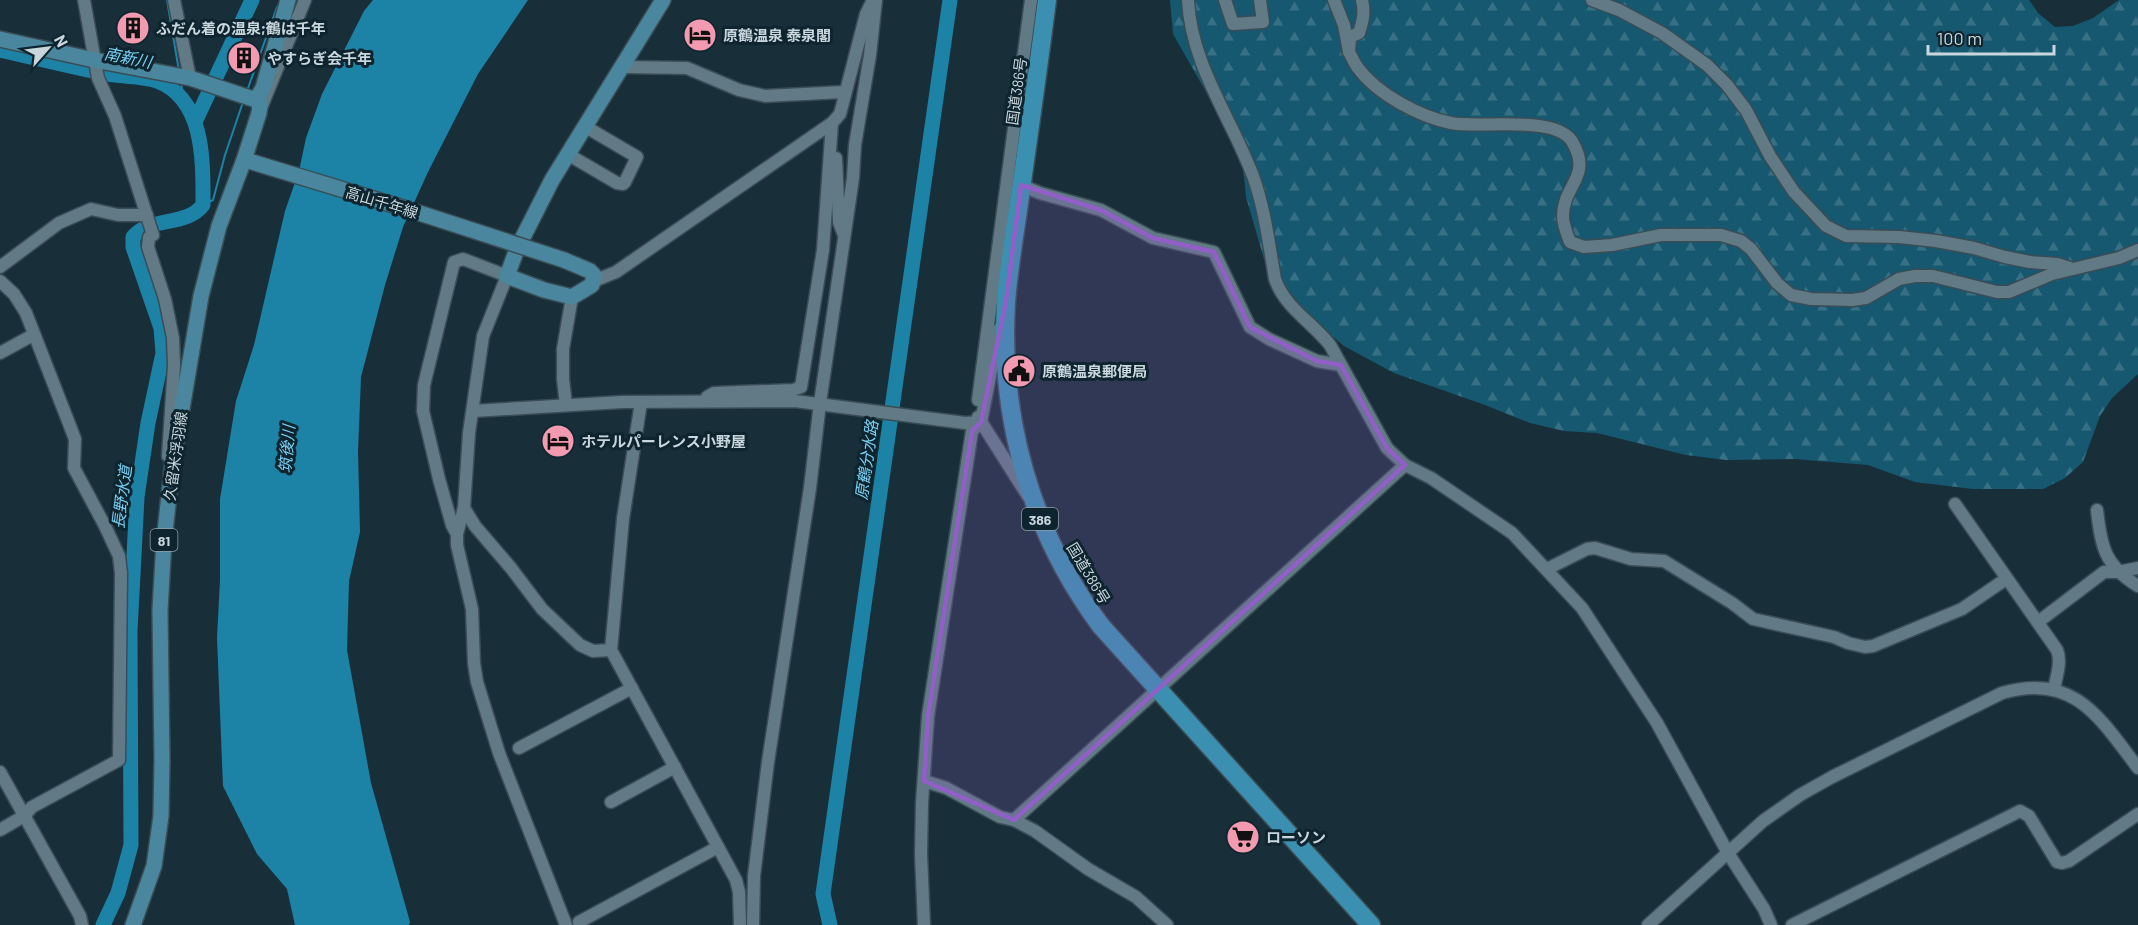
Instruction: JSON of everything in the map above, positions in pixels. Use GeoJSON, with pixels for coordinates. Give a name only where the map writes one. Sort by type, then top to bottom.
{"type":"FeatureCollection","features":[{"type":"Feature","properties":{"kind":"highway","name":"国道386号"},"geometry":{"type":"LineString","coordinates":[[1047,0],[1006,301],[1006,366],[1011,416],[1033,502],[1053,549],[1088,609],[1101,626],[1371,925]]}},
{"type":"Feature","properties":{"kind":"main road","name":"久留米浮羽線"},"geometry":{"type":"LineString","coordinates":[[133,925],[154,866],[161,816],[160,598],[172,468],[201,296],[219,226],[248,161],[255,103],[263,88],[288,0]]}},
{"type":"Feature","properties":{"kind":"main road"},"geometry":{"type":"LineString","coordinates":[[594,281],[588,288],[572,297],[544,290],[507,276],[517,249],[552,180],[663,0]]}},
{"type":"Feature","properties":{"kind":"main road"},"geometry":{"type":"LineString","coordinates":[[0,39],[96,68],[187,77],[255,103]]}},
{"type":"Feature","properties":{"kind":"main road","name":"高山千年線"},"geometry":{"type":"LineString","coordinates":[[248,161],[564,260],[590,271],[594,275],[594,281]]}},
{"type":"Feature","properties":{"kind":"street"},"geometry":{"type":"LineString","coordinates":[[84,0],[96,68],[115,116],[153,235],[149,237],[148,247],[165,299],[173,338],[174,366],[168,455],[172,468]]}},
{"type":"Feature","properties":{"kind":"street"},"geometry":{"type":"LineString","coordinates":[[174,0],[187,77]]}},
{"type":"Feature","properties":{"kind":"street"},"geometry":{"type":"LineString","coordinates":[[255,103],[305,0]]}},
{"type":"Feature","properties":{"kind":"street"},"geometry":{"type":"LineString","coordinates":[[594,281],[616,272],[832,123],[840,114],[866,14],[874,0]]}},
{"type":"Feature","properties":{"kind":"street"},"geometry":{"type":"LineString","coordinates":[[753,925],[754,876],[768,762],[824,404],[853,178],[855,145],[870,55],[874,0]]}},
{"type":"Feature","properties":{"kind":"street"},"geometry":{"type":"LineString","coordinates":[[1031,0],[976,414],[1017,481],[1033,502]]}},
{"type":"Feature","properties":{"kind":"street"},"geometry":{"type":"LineString","coordinates":[[1188,0],[1194,44],[1201,64],[1236,136],[1259,194],[1279,291],[1293,309],[1322,335],[1388,448],[1405,465],[1431,478],[1512,532],[1582,608],[1657,723],[1728,853],[1772,925]]}},
{"type":"Feature","properties":{"kind":"street"},"geometry":{"type":"LineString","coordinates":[[1225,0],[1233,24],[1263,22],[1260,0]]}},
{"type":"Feature","properties":{"kind":"street"},"geometry":{"type":"LineString","coordinates":[[1334,0],[1344,26],[1349,52],[1358,68],[1402,104],[1449,123],[1471,126],[1530,125],[1551,128],[1562,132],[1572,140],[1580,157],[1580,169],[1566,202],[1563,216],[1570,242],[1584,247],[1612,245],[1661,235],[1721,235],[1742,241],[1777,283],[1791,295],[1811,299],[1866,298],[1899,279],[1915,276],[1933,276],[1997,292],[2009,292],[2070,268],[2119,258],[2138,250]]}},
{"type":"Feature","properties":{"kind":"street"},"geometry":{"type":"LineString","coordinates":[[1349,52],[1350,37],[1359,33],[1362,24],[1364,11],[1362,0]]}},
{"type":"Feature","properties":{"kind":"street"},"geometry":{"type":"LineString","coordinates":[[1592,0],[1619,10],[1662,33],[1707,65],[1727,85],[1746,110],[1770,156],[1794,192],[1826,226],[1846,236],[1899,237],[1936,241],[2005,257],[2070,268]]}},
{"type":"Feature","properties":{"kind":"street"},"geometry":{"type":"LineString","coordinates":[[623,67],[687,68],[739,90],[765,96],[843,92],[845,95]]}},
{"type":"Feature","properties":{"kind":"street"},"geometry":{"type":"LineString","coordinates":[[694,402],[714,393],[792,390],[801,387],[823,250],[832,123]]}},
{"type":"Feature","properties":{"kind":"street"},"geometry":{"type":"LineString","coordinates":[[569,155],[617,183],[625,182],[638,158],[586,127]]}},
{"type":"Feature","properties":{"kind":"street"},"geometry":{"type":"LineString","coordinates":[[809,138],[823,139],[829,144],[836,157],[839,222],[845,237]]}},
{"type":"Feature","properties":{"kind":"street"},"geometry":{"type":"LineString","coordinates":[[1022,185],[1040,193],[1101,210],[1153,238],[1215,252],[1250,327],[1269,339],[1317,362],[1341,365]]}},
{"type":"Feature","properties":{"kind":"street"},"geometry":{"type":"LineString","coordinates":[[0,267],[59,223],[91,208],[147,217]]}},
{"type":"Feature","properties":{"kind":"street"},"geometry":{"type":"LineString","coordinates":[[457,534],[452,525],[439,479],[423,411],[424,385],[454,262],[463,259],[507,276],[483,336],[472,411],[464,508],[457,534],[457,545],[472,609],[474,663],[477,682],[499,753],[566,925]]}},
{"type":"Feature","properties":{"kind":"street"},"geometry":{"type":"LineString","coordinates":[[0,281],[14,294],[26,313],[75,439],[74,468],[119,556],[121,573],[119,760],[32,807],[24,816],[0,830]]}},
{"type":"Feature","properties":{"kind":"street"},"geometry":{"type":"LineString","coordinates":[[566,405],[563,349],[572,297]]}},
{"type":"Feature","properties":{"kind":"street"},"geometry":{"type":"LineString","coordinates":[[924,925],[921,854],[927,716],[972,431],[981,422],[1006,301]]}},
{"type":"Feature","properties":{"kind":"street"},"geometry":{"type":"LineString","coordinates":[[0,353],[33,335]]}},
{"type":"Feature","properties":{"kind":"street"},"geometry":{"type":"LineString","coordinates":[[472,411],[622,402],[795,401],[965,423],[981,422]]}},
{"type":"Feature","properties":{"kind":"street"},"geometry":{"type":"LineString","coordinates":[[641,402],[623,519],[611,650],[736,880],[739,892],[740,925]]}},
{"type":"Feature","properties":{"kind":"street"},"geometry":{"type":"LineString","coordinates":[[1014,820],[1405,465]]}},
{"type":"Feature","properties":{"kind":"street"},"geometry":{"type":"LineString","coordinates":[[1955,504],[2060,655],[2054,690]]}},
{"type":"Feature","properties":{"kind":"street"},"geometry":{"type":"LineString","coordinates":[[464,508],[475,526],[542,609],[580,645],[593,651],[611,650]]}},
{"type":"Feature","properties":{"kind":"street"},"geometry":{"type":"LineString","coordinates":[[2097,510],[2100,539],[2106,554],[2118,572],[2138,586]]}},
{"type":"Feature","properties":{"kind":"street"},"geometry":{"type":"LineString","coordinates":[[1547,569],[1587,549],[1595,548],[1631,558],[1664,561],[1732,603],[1753,619],[1834,637],[1865,647],[1874,646],[1954,613],[2006,579]]}},
{"type":"Feature","properties":{"kind":"street"},"geometry":{"type":"LineString","coordinates":[[2038,622],[2104,572],[2138,568]]}},
{"type":"Feature","properties":{"kind":"street"},"geometry":{"type":"LineString","coordinates":[[519,748],[632,688]]}},
{"type":"Feature","properties":{"kind":"street"},"geometry":{"type":"LineString","coordinates":[[1648,925],[1774,812],[1832,777],[2002,693],[2017,688],[2054,690],[2075,698],[2098,716],[2138,768]]}},
{"type":"Feature","properties":{"kind":"street"},"geometry":{"type":"LineString","coordinates":[[611,802],[675,767]]}},
{"type":"Feature","properties":{"kind":"street"},"geometry":{"type":"LineString","coordinates":[[0,772],[80,916],[82,925]]}},
{"type":"Feature","properties":{"kind":"street"},"geometry":{"type":"LineString","coordinates":[[924,782],[946,788],[1000,817],[1014,820],[1035,831],[1088,869],[1136,897],[1167,925]]}},
{"type":"Feature","properties":{"kind":"street"},"geometry":{"type":"LineString","coordinates":[[1792,925],[2020,811],[2029,816],[2057,862],[2062,863],[2070,861],[2138,814]]}},
{"type":"Feature","properties":{"kind":"street"},"geometry":{"type":"LineString","coordinates":[[579,922],[718,847]]}},
{"type":"Feature","properties":{"kind":"highlighted area"},"geometry":{"type":"Polygon","coordinates":[[[1021,185],[1101,210],[1153,238],[1214,252],[1250,327],[1317,361],[1341,365],[1387,448],[1405,465],[1014,820],[924,781],[928,716],[972,431],[981,422],[1006,301],[1021,185]]]}},
{"type":"Feature","properties":{"kind":"green space"},"geometry":{"type":"Polygon","coordinates":[[[1170,0],[2029,0],[2038,13],[2055,27],[2073,26],[2093,18],[2119,0],[2138,0],[2138,374],[2112,398],[2100,416],[2083,462],[2065,478],[2043,489],[1973,489],[1915,482],[1868,465],[1795,459],[1726,460],[1686,455],[1597,433],[1564,431],[1530,423],[1394,373],[1344,346],[1309,317],[1264,259],[1246,197],[1243,166],[1233,139],[1173,34],[1170,0]]]}},
{"type":"Feature","properties":{"kind":"water","name":"筑後川"},"geometry":{"type":"Polygon","coordinates":[[[373,0],[528,0],[478,74],[403,227],[361,377],[358,451],[360,532],[349,581],[347,650],[371,783],[410,922],[409,925],[295,925],[287,889],[257,854],[223,786],[217,638],[220,499],[236,401],[254,345],[285,211],[299,171],[306,138],[322,94],[364,11],[373,0]]]}},
{"type":"Feature","properties":{"kind":"waterway"},"geometry":{"type":"LineString","coordinates":[[167,0],[179,71]]}},
{"type":"Feature","properties":{"kind":"waterway"},"geometry":{"type":"LineString","coordinates":[[195,122],[252,0]]}},
{"type":"Feature","properties":{"kind":"waterway","name":"原鶴分水路"},"geometry":{"type":"LineString","coordinates":[[830,925],[823,894],[950,0]]}},
{"type":"Feature","properties":{"kind":"waterway"},"geometry":{"type":"LineString","coordinates":[[247,91],[277,7]]}},
{"type":"Feature","properties":{"kind":"waterway","name":"長野水道"},"geometry":{"type":"LineString","coordinates":[[0,50],[107,74],[157,81],[173,90],[184,102],[193,117],[201,152],[203,205],[196,212],[149,226],[140,230],[133,237],[133,247],[161,328],[163,353],[148,423],[137,497],[130,631],[131,845],[118,893],[103,925]]}},
{"type":"Feature","properties":{"kind":"waterway"},"geometry":{"type":"LineString","coordinates":[[180,94],[181,83]]}},
{"type":"Feature","properties":{"kind":"waterway"},"geometry":{"type":"LineString","coordinates":[[203,205],[213,200],[243,102]]}},
{"type":"Feature","properties":{"kind":"place","name":"ふだん着の温泉;鶴は千年"},"geometry":{"type":"Point","coordinates":[133,28]}},
{"type":"Feature","properties":{"kind":"place","name":"原鶴温泉 泰泉閣"},"geometry":{"type":"Point","coordinates":[700,35]}},
{"type":"Feature","properties":{"kind":"place","name":"やすらぎ会千年"},"geometry":{"type":"Point","coordinates":[244,58]}},
{"type":"Feature","properties":{"kind":"place","name":"原鶴温泉郵便局"},"geometry":{"type":"Point","coordinates":[1019,371]}},
{"type":"Feature","properties":{"kind":"place","name":"ホテルパーレンス小野屋"},"geometry":{"type":"Point","coordinates":[558,441]}},
{"type":"Feature","properties":{"kind":"place","name":"ローソン"},"geometry":{"type":"Point","coordinates":[1243,837]}},
{"type":"Feature","properties":{"kind":"water label","name":"南新川"},"geometry":{"type":"Point","coordinates":[128,57]}}]}
